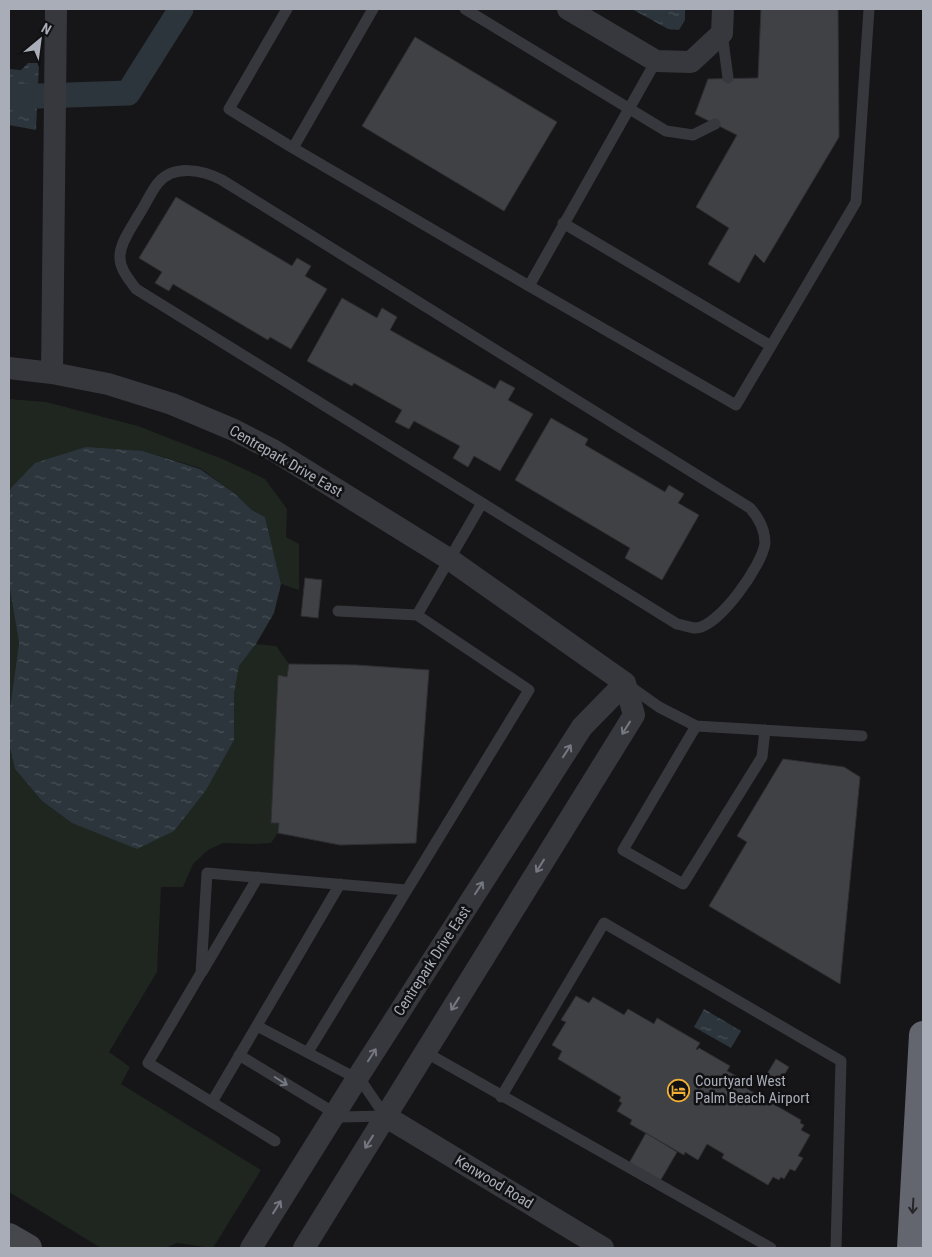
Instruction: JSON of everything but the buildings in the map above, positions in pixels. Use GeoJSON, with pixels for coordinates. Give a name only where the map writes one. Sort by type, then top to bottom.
{"type":"FeatureCollection","features":[{"type":"Feature","properties":{"kind":"highway"},"geometry":{"type":"LineString","coordinates":[[911,1248],[923,1036]]}},
{"type":"Feature","properties":{"kind":"street"},"geometry":{"type":"LineString","coordinates":[[52,373],[56,9]]}},
{"type":"Feature","properties":{"kind":"street"},"geometry":{"type":"LineString","coordinates":[[568,9],[656,61],[691,62],[722,33],[723,9]]}},
{"type":"Feature","properties":{"kind":"street","name":"Centrepark Drive East"},"geometry":{"type":"LineString","coordinates":[[9,368],[52,373],[108,384],[163,401],[234,430],[273,450],[449,559],[625,683],[582,727],[251,1248]]}},
{"type":"Feature","properties":{"kind":"street"},"geometry":{"type":"LineString","coordinates":[[304,1248],[634,715],[625,683]]}},
{"type":"Feature","properties":{"kind":"street","name":"Kenwood Road"},"geometry":{"type":"LineString","coordinates":[[385,1116],[603,1248]]}},
{"type":"Feature","properties":{"kind":"street"},"geometry":{"type":"LineString","coordinates":[[9,1237],[28,1248]]}},
{"type":"Feature","properties":{"kind":"lane"},"geometry":{"type":"LineString","coordinates":[[287,9],[229,109],[529,286],[736,405],[856,202],[869,9]]}},
{"type":"Feature","properties":{"kind":"lane"},"geometry":{"type":"LineString","coordinates":[[294,148],[373,9]]}},
{"type":"Feature","properties":{"kind":"lane"},"geometry":{"type":"LineString","coordinates":[[465,9],[666,131],[693,134],[715,124]]}},
{"type":"Feature","properties":{"kind":"lane"},"geometry":{"type":"LineString","coordinates":[[722,33],[728,78]]}},
{"type":"Feature","properties":{"kind":"lane"},"geometry":{"type":"LineString","coordinates":[[529,286],[656,61]]}},
{"type":"Feature","properties":{"kind":"lane"},"geometry":{"type":"LineString","coordinates":[[190,170],[207,172],[222,180],[750,508],[758,518],[763,530],[765,543],[762,555],[756,566],[729,606],[714,620],[697,628],[677,624],[482,503],[136,288],[123,273],[120,254],[127,235],[159,182],[173,173],[190,170]]}},
{"type":"Feature","properties":{"kind":"lane"},"geometry":{"type":"LineString","coordinates":[[563,223],[771,346]]}},
{"type":"Feature","properties":{"kind":"lane"},"geometry":{"type":"LineString","coordinates":[[416,615],[482,503]]}},
{"type":"Feature","properties":{"kind":"lane"},"geometry":{"type":"LineString","coordinates":[[308,1052],[529,690],[416,615],[338,611]]}},
{"type":"Feature","properties":{"kind":"lane"},"geometry":{"type":"LineString","coordinates":[[625,683],[658,707],[696,726],[862,736]]}},
{"type":"Feature","properties":{"kind":"lane"},"geometry":{"type":"LineString","coordinates":[[696,726],[623,850],[683,884],[762,757],[765,730]]}},
{"type":"Feature","properties":{"kind":"lane"},"geometry":{"type":"LineString","coordinates":[[201,973],[207,873],[406,890]]}},
{"type":"Feature","properties":{"kind":"lane"},"geometry":{"type":"LineString","coordinates":[[258,877],[148,1063],[275,1140]]}},
{"type":"Feature","properties":{"kind":"lane"},"geometry":{"type":"LineString","coordinates":[[212,1102],[340,884]]}},
{"type":"Feature","properties":{"kind":"lane"},"geometry":{"type":"LineString","coordinates":[[501,1097],[604,923],[842,1062],[836,1248]]}},
{"type":"Feature","properties":{"kind":"lane"},"geometry":{"type":"LineString","coordinates":[[256,1026],[308,1052],[356,1080],[364,1086],[385,1116]]}},
{"type":"Feature","properties":{"kind":"lane"},"geometry":{"type":"LineString","coordinates":[[425,1052],[501,1097],[771,1248]]}},
{"type":"Feature","properties":{"kind":"lane"},"geometry":{"type":"LineString","coordinates":[[239,1055],[341,1117],[385,1116]]}},
{"type":"Feature","properties":{"kind":"shaded area"},"geometry":{"type":"Polygon","coordinates":[[[9,399],[46,402],[138,426],[225,460],[265,479],[287,509],[286,537],[299,544],[299,590],[281,584],[265,517],[252,510],[234,493],[200,468],[143,451],[11,488],[9,493],[9,399]]]}},
{"type":"Feature","properties":{"kind":"shaded area"},"geometry":{"type":"Polygon","coordinates":[[[9,584],[19,643],[9,715],[9,584]]]}},
{"type":"Feature","properties":{"kind":"shaded area"},"geometry":{"type":"Polygon","coordinates":[[[256,644],[276,646],[289,664],[287,677],[278,675],[271,822],[279,823],[278,833],[271,843],[223,843],[208,850],[193,864],[183,887],[161,887],[157,972],[109,1052],[130,1067],[121,1084],[261,1170],[213,1248],[177,1243],[165,1248],[101,1248],[9,1192],[9,744],[15,769],[42,801],[72,823],[234,740],[234,694],[239,666],[256,644]]]}},
{"type":"Feature","properties":{"kind":"water"},"geometry":{"type":"Polygon","coordinates":[[[632,9],[685,9],[685,20],[679,30],[668,29],[632,9]]]}},
{"type":"Feature","properties":{"kind":"water"},"geometry":{"type":"Polygon","coordinates":[[[28,63],[39,63],[36,130],[9,125],[9,69],[21,70],[28,63]]]}},
{"type":"Feature","properties":{"kind":"water"},"geometry":{"type":"Polygon","coordinates":[[[86,447],[143,451],[200,469],[234,493],[252,510],[265,517],[281,584],[274,613],[256,644],[239,666],[234,694],[234,740],[206,790],[174,831],[137,849],[72,823],[42,801],[15,769],[9,744],[9,715],[19,643],[9,584],[9,493],[11,488],[35,463],[86,447]]]}},
{"type":"Feature","properties":{"kind":"water"},"geometry":{"type":"Polygon","coordinates":[[[704,1009],[741,1031],[731,1048],[694,1027],[704,1009]]]}},
{"type":"Feature","properties":{"kind":"waterway"},"geometry":{"type":"LineString","coordinates":[[9,97],[128,93],[181,9]]}},
{"type":"Feature","properties":{"kind":"place","name":"Courtyard West Palm Beach Airport"},"geometry":{"type":"Point","coordinates":[679,1090]}}]}
